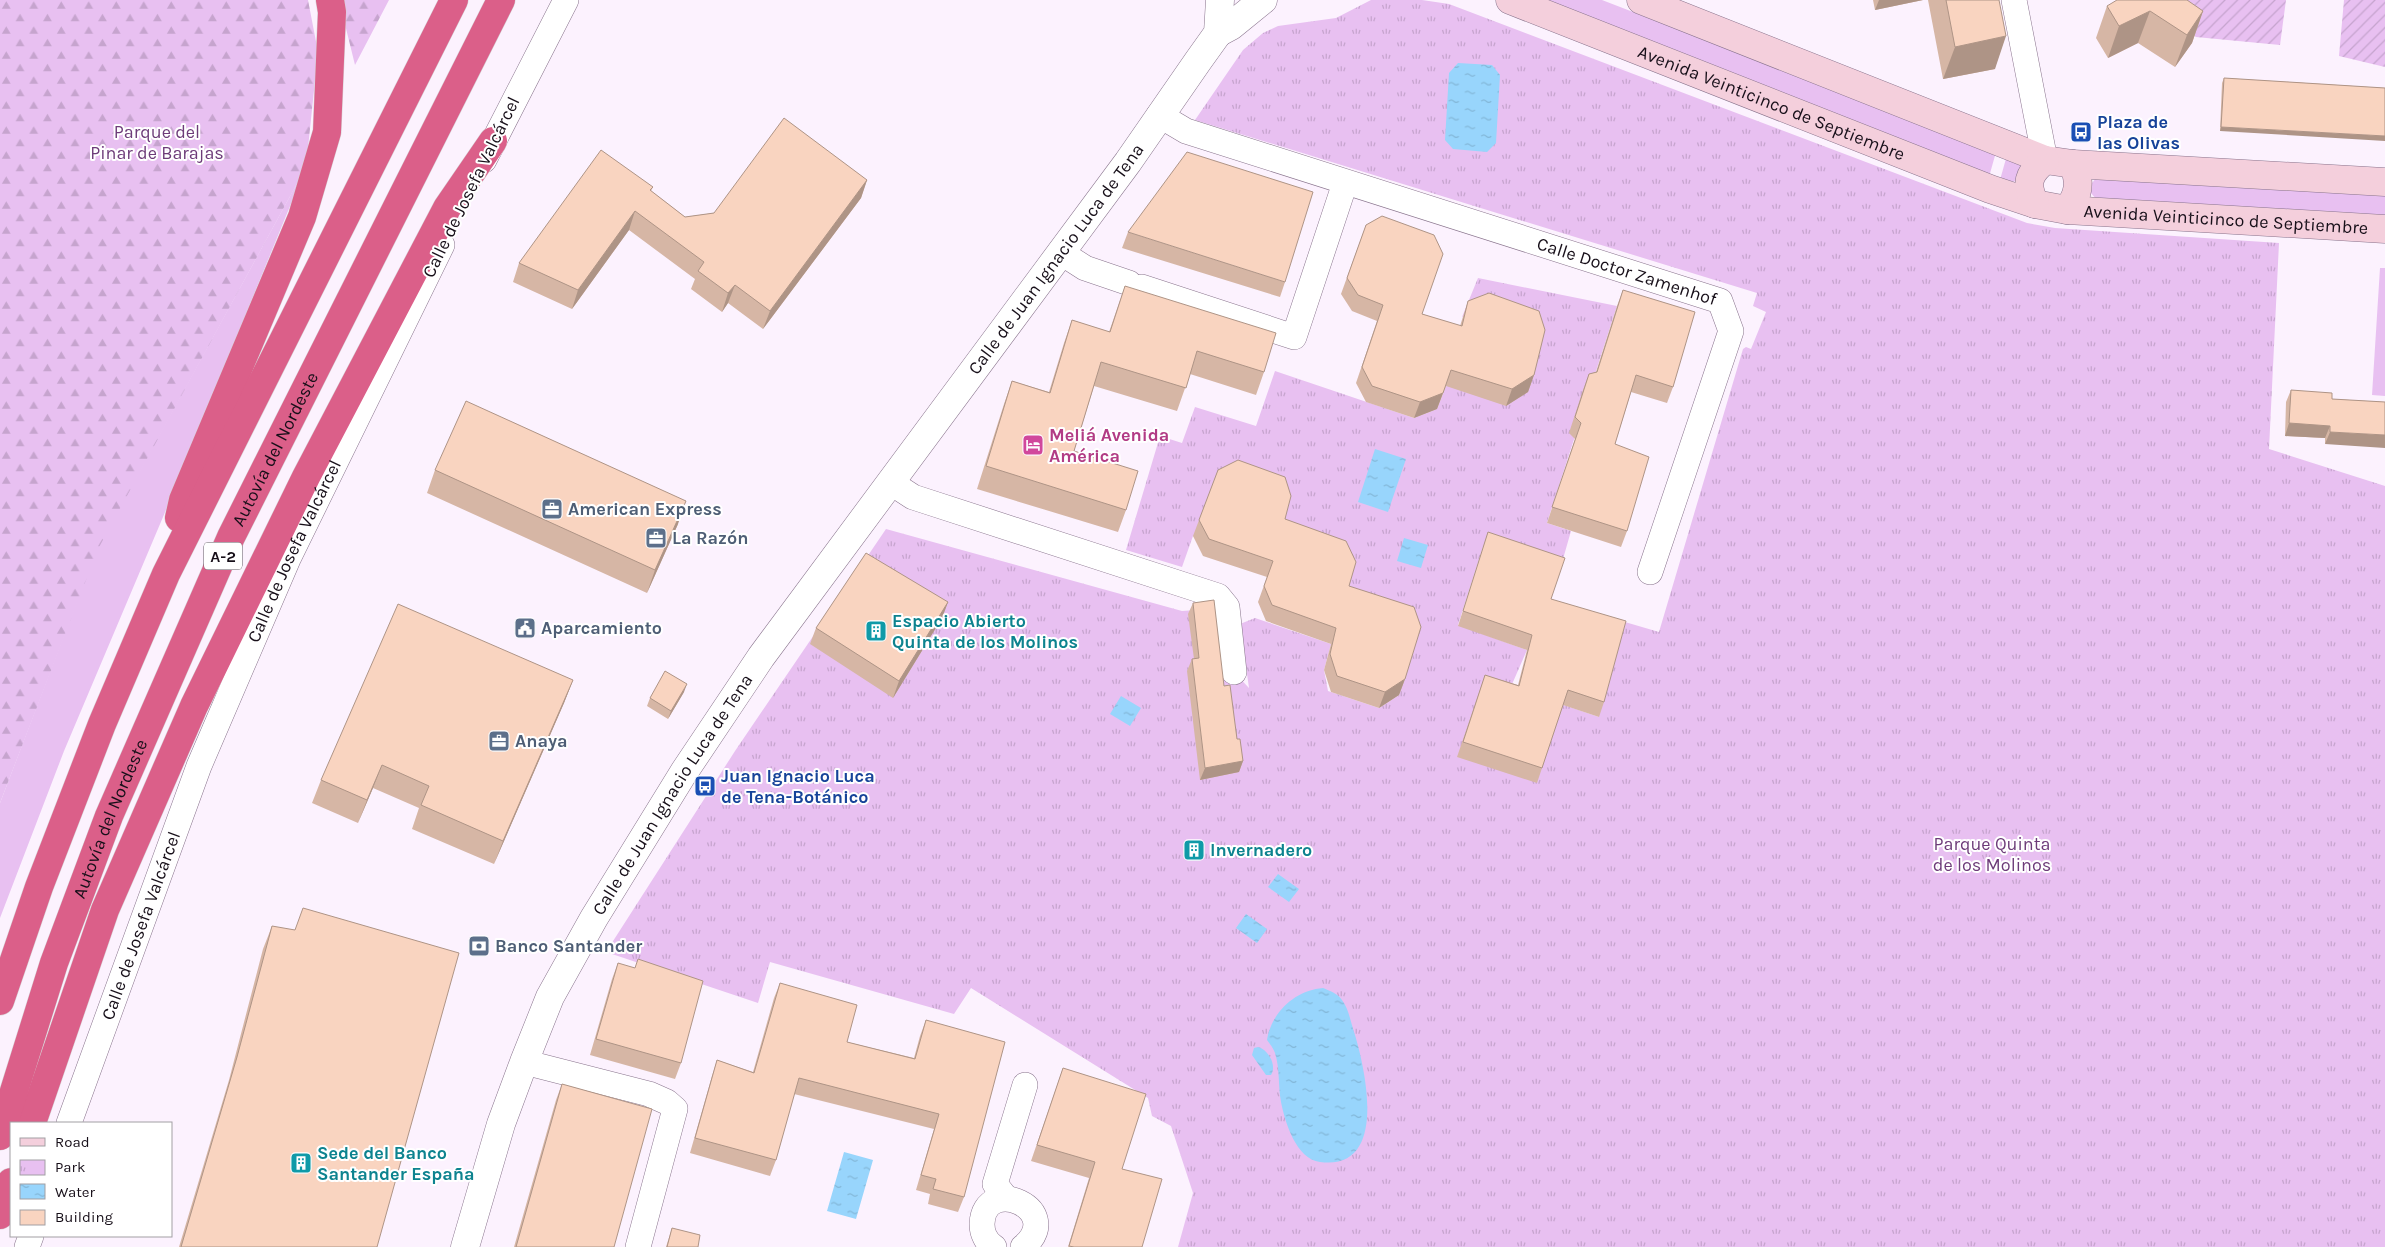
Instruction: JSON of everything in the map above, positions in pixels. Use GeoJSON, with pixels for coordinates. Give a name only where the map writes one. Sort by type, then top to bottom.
{"type":"FeatureCollection","features":[{"type":"Feature","properties":{"kind":"highway"},"geometry":{"type":"LineString","coordinates":[[166,574],[183,500],[302,217],[327,132],[332,12],[330,0]]}},
{"type":"Feature","properties":{"kind":"highway","name":"A-2"},"geometry":{"type":"LineString","coordinates":[[0,1001],[42,878],[102,724],[166,574],[454,0]]}},
{"type":"Feature","properties":{"kind":"highway","name":"Autovía del Nordeste"},"geometry":{"type":"LineString","coordinates":[[0,1136],[54,963],[109,816],[227,546],[501,0]]}},
{"type":"Feature","properties":{"kind":"highway"},"geometry":{"type":"LineString","coordinates":[[32,1122],[105,910],[194,706],[306,477],[447,208],[493,141]]}},
{"type":"Feature","properties":{"kind":"highway"},"geometry":{"type":"LineString","coordinates":[[0,1215],[10,1185]]}},
{"type":"Feature","properties":{"kind":"main road","name":"Avenida Veinticinco de Septiembre"},"geometry":{"type":"LineString","coordinates":[[1510,0],[1976,183],[2035,204],[2067,210],[2385,229]]}},
{"type":"Feature","properties":{"kind":"main road"},"geometry":{"type":"LineString","coordinates":[[1641,0],[2045,160],[2073,164],[2385,182]]}},
{"type":"Feature","properties":{"kind":"main road"},"geometry":{"type":"LineString","coordinates":[[2035,204],[2029,192],[2029,179],[2035,168],[2045,160]]}},
{"type":"Feature","properties":{"kind":"main road","name":"Avenida Veinticinco de Septiembre"},"geometry":{"type":"LineString","coordinates":[[2067,210],[2075,200],[2078,188],[2078,176],[2073,164]]}},
{"type":"Feature","properties":{"kind":"street","name":"Calle de Josefa Valcárcel"},"geometry":{"type":"LineString","coordinates":[[69,1122],[199,766],[288,559],[493,141],[566,0]]}},
{"type":"Feature","properties":{"kind":"street"},"geometry":{"type":"LineString","coordinates":[[1218,32],[1220,0]]}},
{"type":"Feature","properties":{"kind":"street","name":"Calle de Juan Ignacio Luca de Tena"},"geometry":{"type":"LineString","coordinates":[[465,1247],[501,1124],[550,997],[589,927],[684,772],[761,656],[1060,252],[1218,32],[1230,26],[1263,0]]}},
{"type":"Feature","properties":{"kind":"street"},"geometry":{"type":"LineString","coordinates":[[2014,0],[2045,160]]}},
{"type":"Feature","properties":{"kind":"street","name":"Calle Doctor Zamenhof"},"geometry":{"type":"LineString","coordinates":[[1160,115],[1186,130],[1720,301],[1731,331],[1650,572]]}},
{"type":"Feature","properties":{"kind":"street"},"geometry":{"type":"LineString","coordinates":[[1060,252],[1085,268],[1294,337],[1345,182]]}},
{"type":"Feature","properties":{"kind":"street"},"geometry":{"type":"LineString","coordinates":[[890,482],[913,497],[1218,596],[1227,607],[1234,672]]}},
{"type":"Feature","properties":{"kind":"street"},"geometry":{"type":"LineString","coordinates":[[524,1062],[649,1094],[667,1102],[675,1109],[638,1247]]}},
{"type":"Feature","properties":{"kind":"street"},"geometry":{"type":"LineString","coordinates":[[1023,1247],[1034,1233],[1034,1215],[1023,1202],[1006,1198],[995,1184],[1025,1085]]}},
{"type":"Feature","properties":{"kind":"street"},"geometry":{"type":"LineString","coordinates":[[992,1247],[982,1230],[985,1213],[990,1206],[1006,1198]]}},
{"type":"Feature","properties":{"kind":"green space","name":"Parque del Pinar de Barajas"},"geometry":{"type":"Polygon","coordinates":[[[0,0],[308,0],[318,52],[306,167],[98,549],[0,803],[0,0]]]}},
{"type":"Feature","properties":{"kind":"green space"},"geometry":{"type":"Polygon","coordinates":[[[339,0],[389,0],[355,65],[339,0]]]}},
{"type":"Feature","properties":{"kind":"green space","name":"Parque Quinta de los Molinos"},"geometry":{"type":"Polygon","coordinates":[[[1371,0],[1422,0],[1449,4],[2027,223],[2055,228],[2279,243],[2269,449],[2385,486],[2385,1247],[1178,1247],[1193,1193],[1171,1126],[1152,1116],[1148,1098],[971,988],[954,1014],[770,962],[758,1003],[606,952],[735,751],[886,529],[1182,611],[1211,609],[1234,672],[1249,688],[1240,624],[1255,618],[1331,644],[1324,670],[1328,691],[1379,708],[1399,695],[1415,643],[1193,536],[1182,567],[1126,550],[1160,436],[1182,443],[1195,407],[1256,426],[1275,371],[1414,418],[1437,409],[1483,309],[1462,317],[1478,278],[1617,306],[1547,523],[1571,531],[1559,573],[1483,547],[1458,625],[1527,650],[1506,698],[1517,689],[1599,717],[1550,600],[1659,632],[1743,349],[1746,347],[1751,349],[1766,312],[1753,306],[1757,293],[1195,120],[1243,50],[1263,33],[1278,26],[1336,18],[1371,0]]]}},
{"type":"Feature","properties":{"kind":"green space"},"geometry":{"type":"Polygon","coordinates":[[[1531,0],[1602,0],[1996,152],[1989,177],[1531,0]]]}},
{"type":"Feature","properties":{"kind":"green space"},"geometry":{"type":"Polygon","coordinates":[[[2166,0],[2286,0],[2280,45],[2196,37],[2176,23],[2166,0]]]}},
{"type":"Feature","properties":{"kind":"green space"},"geometry":{"type":"Polygon","coordinates":[[[2344,0],[2385,0],[2385,67],[2339,56],[2344,0]]]}},
{"type":"Feature","properties":{"kind":"green space"},"geometry":{"type":"Polygon","coordinates":[[[2007,155],[2017,159],[2022,166],[2016,181],[2007,183],[2000,180],[2007,155]]]}},
{"type":"Feature","properties":{"kind":"green space"},"geometry":{"type":"Polygon","coordinates":[[[306,167],[163,517],[64,751],[0,918],[0,803],[97,549],[306,167]]]}},
{"type":"Feature","properties":{"kind":"green space"},"geometry":{"type":"Polygon","coordinates":[[[2096,178],[2385,192],[2385,217],[2097,200],[2090,192],[2089,187],[2096,178]]]}},
{"type":"Feature","properties":{"kind":"green space"},"geometry":{"type":"Polygon","coordinates":[[[2380,268],[2385,268],[2385,396],[2372,395],[2380,268]]]}},
{"type":"Feature","properties":{"kind":"water"},"geometry":{"type":"Polygon","coordinates":[[[1458,63],[1492,65],[1500,75],[1496,143],[1487,152],[1453,149],[1445,140],[1449,73],[1458,63]]]}},
{"type":"Feature","properties":{"kind":"water"},"geometry":{"type":"Polygon","coordinates":[[[1375,449],[1406,459],[1388,512],[1358,502],[1375,449]]]}},
{"type":"Feature","properties":{"kind":"water"},"geometry":{"type":"Polygon","coordinates":[[[1404,538],[1428,545],[1421,568],[1397,561],[1404,538]]]}},
{"type":"Feature","properties":{"kind":"water"},"geometry":{"type":"Polygon","coordinates":[[[1121,696],[1141,708],[1130,726],[1110,714],[1121,696]]]}},
{"type":"Feature","properties":{"kind":"water"},"geometry":{"type":"Polygon","coordinates":[[[1278,874],[1299,889],[1289,902],[1268,887],[1278,874]]]}},
{"type":"Feature","properties":{"kind":"water"},"geometry":{"type":"Polygon","coordinates":[[[1246,914],[1267,929],[1257,943],[1236,928],[1246,914]]]}},
{"type":"Feature","properties":{"kind":"water"},"geometry":{"type":"Polygon","coordinates":[[[1323,988],[1333,992],[1340,998],[1348,1012],[1364,1072],[1367,1116],[1364,1136],[1356,1151],[1341,1161],[1320,1162],[1304,1154],[1298,1147],[1289,1129],[1281,1102],[1277,1059],[1267,1040],[1269,1030],[1279,1012],[1286,1005],[1303,993],[1323,988]]]}},
{"type":"Feature","properties":{"kind":"water"},"geometry":{"type":"Polygon","coordinates":[[[1258,1047],[1266,1051],[1271,1059],[1273,1071],[1271,1075],[1266,1075],[1252,1055],[1254,1048],[1258,1047]]]}},
{"type":"Feature","properties":{"kind":"water"},"geometry":{"type":"Polygon","coordinates":[[[844,1152],[873,1160],[856,1219],[827,1211],[844,1152]]]}},
{"type":"Feature","properties":{"kind":"building"},"geometry":{"type":"Polygon","coordinates":[[[1946,0],[1999,0],[2006,36],[1955,47],[1946,0]]]}},
{"type":"Feature","properties":{"kind":"building"},"geometry":{"type":"Polygon","coordinates":[[[2117,0],[2187,0],[2203,11],[2187,35],[2150,11],[2119,26],[2107,6],[2117,0]]]}},
{"type":"Feature","properties":{"kind":"building"},"geometry":{"type":"Polygon","coordinates":[[[2224,78],[2385,88],[2385,136],[2221,127],[2224,78]]]}},
{"type":"Feature","properties":{"kind":"building"},"geometry":{"type":"Polygon","coordinates":[[[784,118],[867,180],[770,311],[735,285],[728,293],[698,271],[704,262],[635,211],[578,290],[519,263],[601,150],[653,187],[650,190],[685,217],[714,213],[784,118]]]}},
{"type":"Feature","properties":{"kind":"building"},"geometry":{"type":"Polygon","coordinates":[[[1187,152],[1313,192],[1285,282],[1128,232],[1187,152]]]}},
{"type":"Feature","properties":{"kind":"building"},"geometry":{"type":"Polygon","coordinates":[[[1382,216],[1434,235],[1443,254],[1422,314],[1462,326],[1468,301],[1489,293],[1539,311],[1545,330],[1534,375],[1512,389],[1451,370],[1443,393],[1420,402],[1372,386],[1362,367],[1383,305],[1358,295],[1347,278],[1366,225],[1382,216]]]}},
{"type":"Feature","properties":{"kind":"building","name":"Meliá Avenida América"},"geometry":{"type":"Polygon","coordinates":[[[1125,286],[1276,333],[1264,372],[1197,351],[1186,388],[1101,362],[1074,451],[1138,471],[1126,510],[986,466],[1012,381],[1050,393],[1072,320],[1110,332],[1125,286]]]}},
{"type":"Feature","properties":{"kind":"building"},"geometry":{"type":"Polygon","coordinates":[[[1623,290],[1695,312],[1673,387],[1636,375],[1615,444],[1649,457],[1627,531],[1552,507],[1581,423],[1575,417],[1589,374],[1597,372],[1623,290]]]}},
{"type":"Feature","properties":{"kind":"building"},"geometry":{"type":"Polygon","coordinates":[[[2291,390],[2332,393],[2332,399],[2385,402],[2385,435],[2330,432],[2330,426],[2289,423],[2291,390]]]}},
{"type":"Feature","properties":{"kind":"building","name":"American Express"},"geometry":{"type":"Polygon","coordinates":[[[466,401],[686,501],[655,570],[435,470],[466,401]]]}},
{"type":"Feature","properties":{"kind":"building"},"geometry":{"type":"Polygon","coordinates":[[[1238,460],[1285,477],[1291,496],[1285,519],[1346,541],[1356,562],[1349,586],[1414,607],[1421,627],[1405,679],[1385,692],[1337,676],[1330,654],[1336,628],[1272,605],[1264,586],[1273,561],[1209,539],[1199,520],[1218,470],[1238,460]]]}},
{"type":"Feature","properties":{"kind":"building"},"geometry":{"type":"Polygon","coordinates":[[[1488,532],[1565,558],[1551,599],[1626,621],[1604,702],[1568,690],[1542,768],[1463,742],[1485,675],[1519,686],[1532,635],[1463,611],[1488,532]]]}},
{"type":"Feature","properties":{"kind":"building","name":"Espacio Abierto Quinta de los Molinos"},"geometry":{"type":"Polygon","coordinates":[[[866,553],[948,602],[899,681],[816,628],[866,553]]]}},
{"type":"Feature","properties":{"kind":"building"},"geometry":{"type":"Polygon","coordinates":[[[1214,600],[1224,686],[1230,685],[1237,739],[1240,739],[1243,761],[1205,768],[1192,659],[1199,658],[1193,603],[1214,600]]]}},
{"type":"Feature","properties":{"kind":"building","name":"Anaya"},"geometry":{"type":"Polygon","coordinates":[[[398,604],[573,680],[503,841],[421,805],[429,786],[382,765],[367,800],[321,780],[398,604]]]}},
{"type":"Feature","properties":{"kind":"building"},"geometry":{"type":"Polygon","coordinates":[[[665,671],[687,684],[671,711],[650,698],[665,671]]]}},
{"type":"Feature","properties":{"kind":"building","name":"Sede del Banco Santander España"},"geometry":{"type":"Polygon","coordinates":[[[303,908],[459,953],[377,1247],[181,1247],[237,1057],[272,926],[295,930],[303,908]]]}},
{"type":"Feature","properties":{"kind":"building"},"geometry":{"type":"Polygon","coordinates":[[[638,959],[703,981],[681,1063],[596,1039],[618,963],[635,968],[638,959]]]}},
{"type":"Feature","properties":{"kind":"building"},"geometry":{"type":"Polygon","coordinates":[[[780,983],[857,1005],[847,1042],[915,1059],[926,1020],[1005,1042],[964,1197],[933,1189],[936,1179],[921,1175],[939,1114],[799,1078],[776,1160],[695,1138],[717,1060],[754,1073],[780,983]]]}},
{"type":"Feature","properties":{"kind":"building"},"geometry":{"type":"Polygon","coordinates":[[[1063,1068],[1146,1094],[1122,1169],[1162,1179],[1142,1247],[1069,1246],[1095,1162],[1037,1145],[1063,1068]]]}},
{"type":"Feature","properties":{"kind":"building"},"geometry":{"type":"Polygon","coordinates":[[[562,1084],[652,1109],[614,1247],[516,1247],[562,1084]]]}},
{"type":"Feature","properties":{"kind":"building"},"geometry":{"type":"Polygon","coordinates":[[[672,1228],[700,1235],[698,1247],[667,1247],[672,1228]]]}},
{"type":"Feature","properties":{"kind":"place","name":"Plaza de las Olivas"},"geometry":{"type":"Point","coordinates":[2081,132]}},
{"type":"Feature","properties":{"kind":"place","name":"Meliá Avenida América"},"geometry":{"type":"Point","coordinates":[1033,445]}},
{"type":"Feature","properties":{"kind":"place","name":"American Express"},"geometry":{"type":"Point","coordinates":[552,509]}},
{"type":"Feature","properties":{"kind":"place","name":"La Razón"},"geometry":{"type":"Point","coordinates":[656,538]}},
{"type":"Feature","properties":{"kind":"place","name":"Aparcamiento"},"geometry":{"type":"Point","coordinates":[525,628]}},
{"type":"Feature","properties":{"kind":"place","name":"Espacio Abierto Quinta de los Molinos"},"geometry":{"type":"Point","coordinates":[876,631]}},
{"type":"Feature","properties":{"kind":"place","name":"Anaya"},"geometry":{"type":"Point","coordinates":[499,741]}},
{"type":"Feature","properties":{"kind":"place","name":"Juan Ignacio Luca de Tena-Botánico"},"geometry":{"type":"Point","coordinates":[705,786]}},
{"type":"Feature","properties":{"kind":"place","name":"Invernadero"},"geometry":{"type":"Point","coordinates":[1194,850]}},
{"type":"Feature","properties":{"kind":"place","name":"Banco Santander"},"geometry":{"type":"Point","coordinates":[479,946]}},
{"type":"Feature","properties":{"kind":"place","name":"Sede del Banco Santander España"},"geometry":{"type":"Point","coordinates":[301,1163]}}]}
